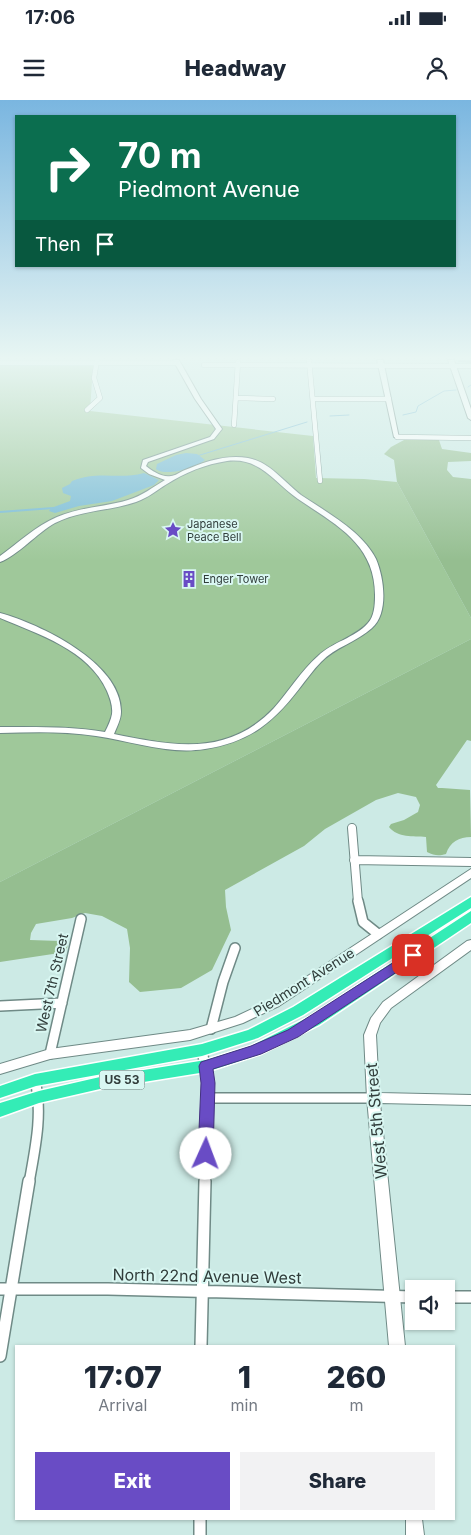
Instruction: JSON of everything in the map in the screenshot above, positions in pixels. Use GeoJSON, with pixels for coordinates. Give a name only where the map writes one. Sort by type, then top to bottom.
{"type":"FeatureCollection","features":[{"type":"Feature","properties":{"kind":"highway","name":"Piedmont Avenue"},"geometry":{"type":"LineString","coordinates":[[0,1092],[35,1080],[202,1050],[242,1039],[281,1021],[471,902]]}},
{"type":"Feature","properties":{"kind":"highway","name":"US 53"},"geometry":{"type":"LineString","coordinates":[[0,1110],[39,1097],[100,1083],[206,1066],[256,1050],[293,1033],[471,916]]}},
{"type":"Feature","properties":{"kind":"street"},"geometry":{"type":"LineString","coordinates":[[170,479],[151,473],[143,467],[145,461],[212,438],[219,429],[218,427]]}},
{"type":"Feature","properties":{"kind":"street"},"geometry":{"type":"LineString","coordinates":[[315,427],[320,481]]}},
{"type":"Feature","properties":{"kind":"street"},"geometry":{"type":"LineString","coordinates":[[395,427],[397,437],[471,438]]}},
{"type":"Feature","properties":{"kind":"street"},"geometry":{"type":"LineString","coordinates":[[0,560],[56,520],[78,512],[118,506],[149,494],[170,479],[224,460],[249,460],[260,464],[290,489],[349,532],[369,553],[378,574],[375,619],[363,632],[329,649],[318,659],[282,704],[258,728],[247,735],[218,745],[184,748],[146,744],[79,731],[0,730]]}},
{"type":"Feature","properties":{"kind":"street"},"geometry":{"type":"LineString","coordinates":[[0,615],[49,635],[78,653],[94,667],[108,685],[117,712],[108,736]]}},
{"type":"Feature","properties":{"kind":"street"},"geometry":{"type":"LineString","coordinates":[[352,828],[360,914],[365,924],[378,934]]}},
{"type":"Feature","properties":{"kind":"street"},"geometry":{"type":"LineString","coordinates":[[354,860],[471,862]]}},
{"type":"Feature","properties":{"kind":"street","name":"Piedmont Avenue"},"geometry":{"type":"LineString","coordinates":[[0,1069],[50,1054],[190,1035],[239,1020],[275,1003],[471,872]]}},
{"type":"Feature","properties":{"kind":"street","name":"West 7th Street"},"geometry":{"type":"LineString","coordinates":[[50,1054],[81,919]]}},
{"type":"Feature","properties":{"kind":"street","name":"West 5th Street"},"geometry":{"type":"LineString","coordinates":[[397,1345],[369,1042],[372,1026],[387,1005],[417,981],[471,944]]}},
{"type":"Feature","properties":{"kind":"street"},"geometry":{"type":"LineString","coordinates":[[212,1029],[218,999],[234,948]]}},
{"type":"Feature","properties":{"kind":"street"},"geometry":{"type":"LineString","coordinates":[[0,1006],[62,1003]]}},
{"type":"Feature","properties":{"kind":"street"},"geometry":{"type":"LineString","coordinates":[[201,1345],[201,1292],[208,1098],[206,1066],[202,1050]]}},
{"type":"Feature","properties":{"kind":"street"},"geometry":{"type":"LineString","coordinates":[[0,1356],[5,1289],[37,1134],[39,1097],[35,1080]]}},
{"type":"Feature","properties":{"kind":"street"},"geometry":{"type":"LineString","coordinates":[[208,1098],[471,1100]]}},
{"type":"Feature","properties":{"kind":"street","name":"North 22nd Avenue West"},"geometry":{"type":"LineString","coordinates":[[5,1289],[405,1297]]}},
{"type":"Feature","properties":{"kind":"street"},"geometry":{"type":"LineString","coordinates":[[455,1297],[471,1297]]}},
{"type":"Feature","properties":{"kind":"street"},"geometry":{"type":"LineString","coordinates":[[200,1520],[200,1535]]}},
{"type":"Feature","properties":{"kind":"street"},"geometry":{"type":"LineString","coordinates":[[414,1520],[415,1535]]}},
{"type":"Feature","properties":{"kind":"green space"},"geometry":{"type":"Polygon","coordinates":[[[0,427],[232,427],[313,436],[316,478],[397,482],[471,618],[471,639],[0,882],[0,427]]]}},
{"type":"Feature","properties":{"kind":"green space"},"geometry":{"type":"Polygon","coordinates":[[[404,440],[439,440],[442,449],[471,453],[471,461],[448,462],[447,470],[453,477],[471,479],[471,618],[397,482],[394,460],[384,454],[391,447],[404,440]]]}},
{"type":"Feature","properties":{"kind":"green space"},"geometry":{"type":"Polygon","coordinates":[[[471,639],[471,741],[467,740],[436,785],[438,788],[470,790],[471,837],[456,841],[450,846],[446,854],[437,855],[427,852],[426,837],[401,835],[389,827],[391,824],[404,820],[418,812],[420,805],[416,797],[398,793],[376,800],[325,829],[304,846],[225,890],[226,907],[231,930],[212,970],[181,988],[140,992],[129,982],[130,948],[127,929],[102,916],[85,913],[72,918],[36,924],[31,933],[30,940],[60,941],[68,944],[66,952],[0,962],[0,882],[471,639]]]}},
{"type":"Feature","properties":{"kind":"water"},"geometry":{"type":"Polygon","coordinates":[[[186,453],[197,454],[205,460],[195,466],[174,472],[156,469],[157,464],[176,455],[186,453]]]}},
{"type":"Feature","properties":{"kind":"water"},"geometry":{"type":"Polygon","coordinates":[[[144,473],[159,480],[154,485],[112,501],[79,506],[55,513],[49,511],[51,508],[70,501],[71,496],[63,493],[62,488],[72,481],[100,475],[126,476],[144,473]]]}},
{"type":"Feature","properties":{"kind":"waterway"},"geometry":{"type":"LineString","coordinates":[[197,456],[291,427]]}},
{"type":"Feature","properties":{"kind":"waterway"},"geometry":{"type":"LineString","coordinates":[[0,512],[53,508]]}},
{"type":"Feature","properties":{"kind":"place","name":"Japanese Peace Bell"},"geometry":{"type":"Point","coordinates":[173,530]}},
{"type":"Feature","properties":{"kind":"place","name":"Enger Tower"},"geometry":{"type":"Point","coordinates":[189,579]}},
{"type":"Feature","properties":{"kind":"route"},"geometry":{"type":"LineString","coordinates":[[206,1154],[208,1083],[206,1066],[256,1050],[293,1033],[413,955]]}}]}
